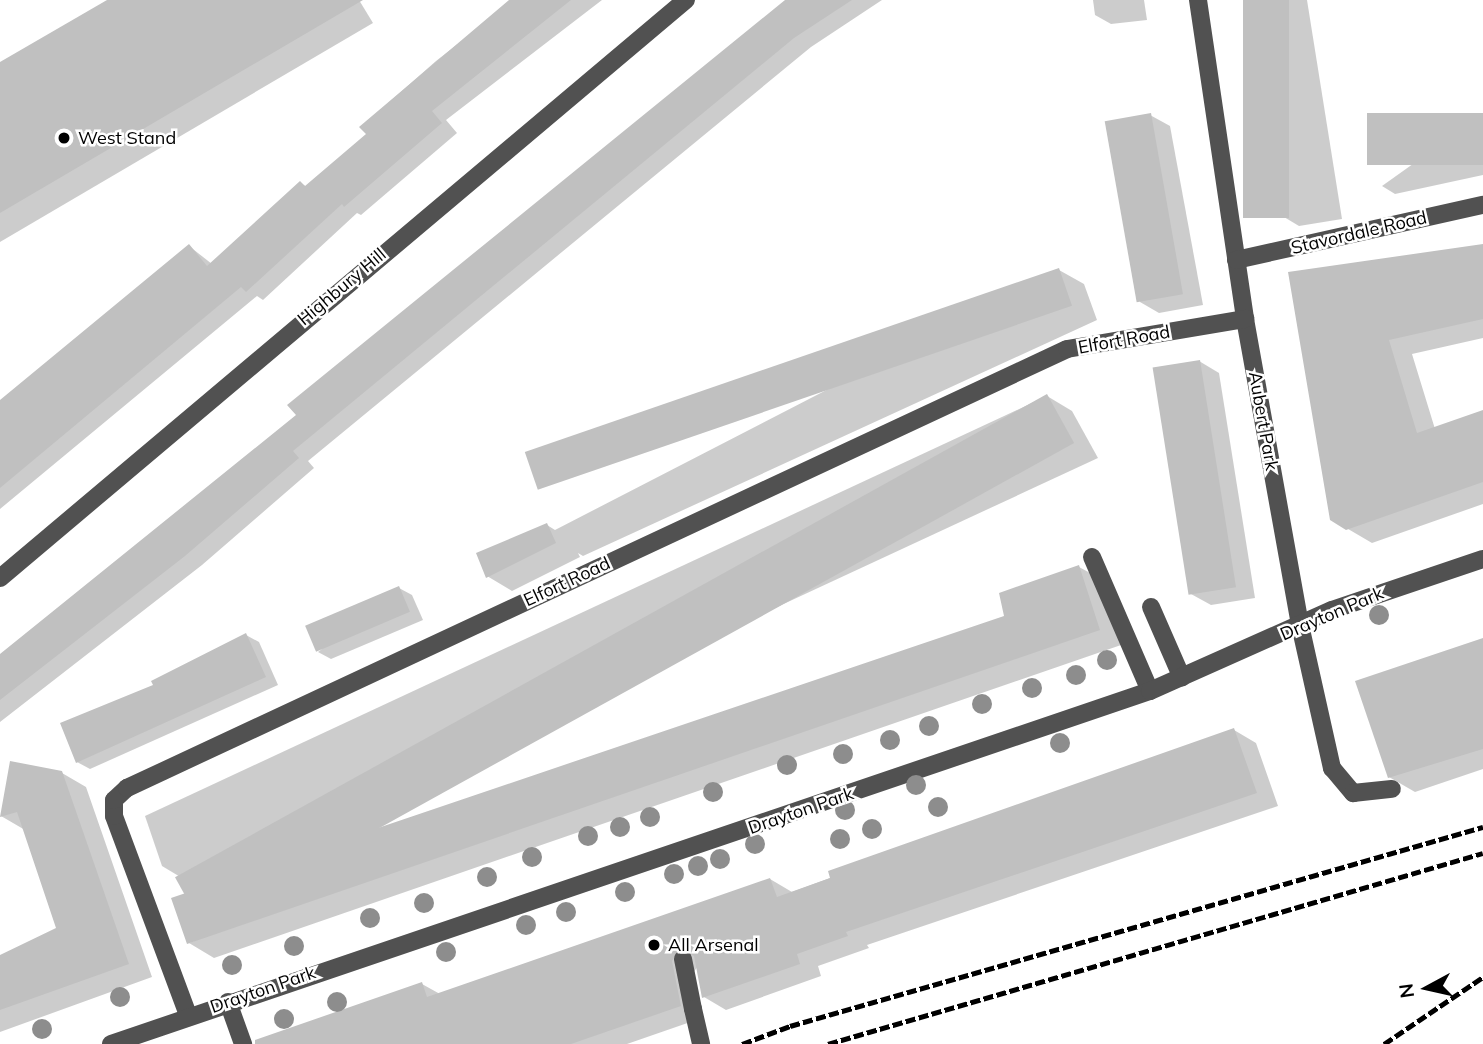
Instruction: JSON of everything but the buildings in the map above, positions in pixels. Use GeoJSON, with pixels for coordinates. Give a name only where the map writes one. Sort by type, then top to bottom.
{"type":"FeatureCollection","features":[{"type":"Feature","properties":{"kind":"street","name":"Highbury Hill"},"geometry":{"type":"LineString","coordinates":[[0,578],[686,0]]}},
{"type":"Feature","properties":{"kind":"street","name":"Aubert Park"},"geometry":{"type":"LineString","coordinates":[[1198,0],[1245,319],[1300,625],[1332,768],[1353,793],[1392,789]]}},
{"type":"Feature","properties":{"kind":"street","name":"Stavordale Road"},"geometry":{"type":"LineString","coordinates":[[1236,260],[1483,205]]}},
{"type":"Feature","properties":{"kind":"street","name":"Elfort Road"},"geometry":{"type":"LineString","coordinates":[[188,1015],[114,816],[114,800],[127,788],[1067,349],[1245,319]]}},
{"type":"Feature","properties":{"kind":"street"},"geometry":{"type":"LineString","coordinates":[[1092,557],[1150,691]]}},
{"type":"Feature","properties":{"kind":"street","name":"Drayton Park"},"geometry":{"type":"LineString","coordinates":[[111,1044],[188,1015],[1150,691],[1300,625],[1409,582],[1483,559]]}},
{"type":"Feature","properties":{"kind":"street"},"geometry":{"type":"LineString","coordinates":[[1151,607],[1182,678]]}},
{"type":"Feature","properties":{"kind":"street"},"geometry":{"type":"LineString","coordinates":[[683,959],[701,1044]]}},
{"type":"Feature","properties":{"kind":"street"},"geometry":{"type":"LineString","coordinates":[[228,1002],[243,1044]]}},
{"type":"Feature","properties":{"kind":"railway"},"geometry":{"type":"LineString","coordinates":[[742,1044],[790,1026],[1483,827]]}},
{"type":"Feature","properties":{"kind":"railway"},"geometry":{"type":"LineString","coordinates":[[828,1044],[1483,853]]}},
{"type":"Feature","properties":{"kind":"railway"},"geometry":{"type":"LineString","coordinates":[[1384,1044],[1483,977]]}},
{"type":"Feature","properties":{"kind":"place","name":"West Stand"},"geometry":{"type":"Point","coordinates":[64,138]}},
{"type":"Feature","properties":{"kind":"place","name":"All Arsenal"},"geometry":{"type":"Point","coordinates":[654,945]}}]}
